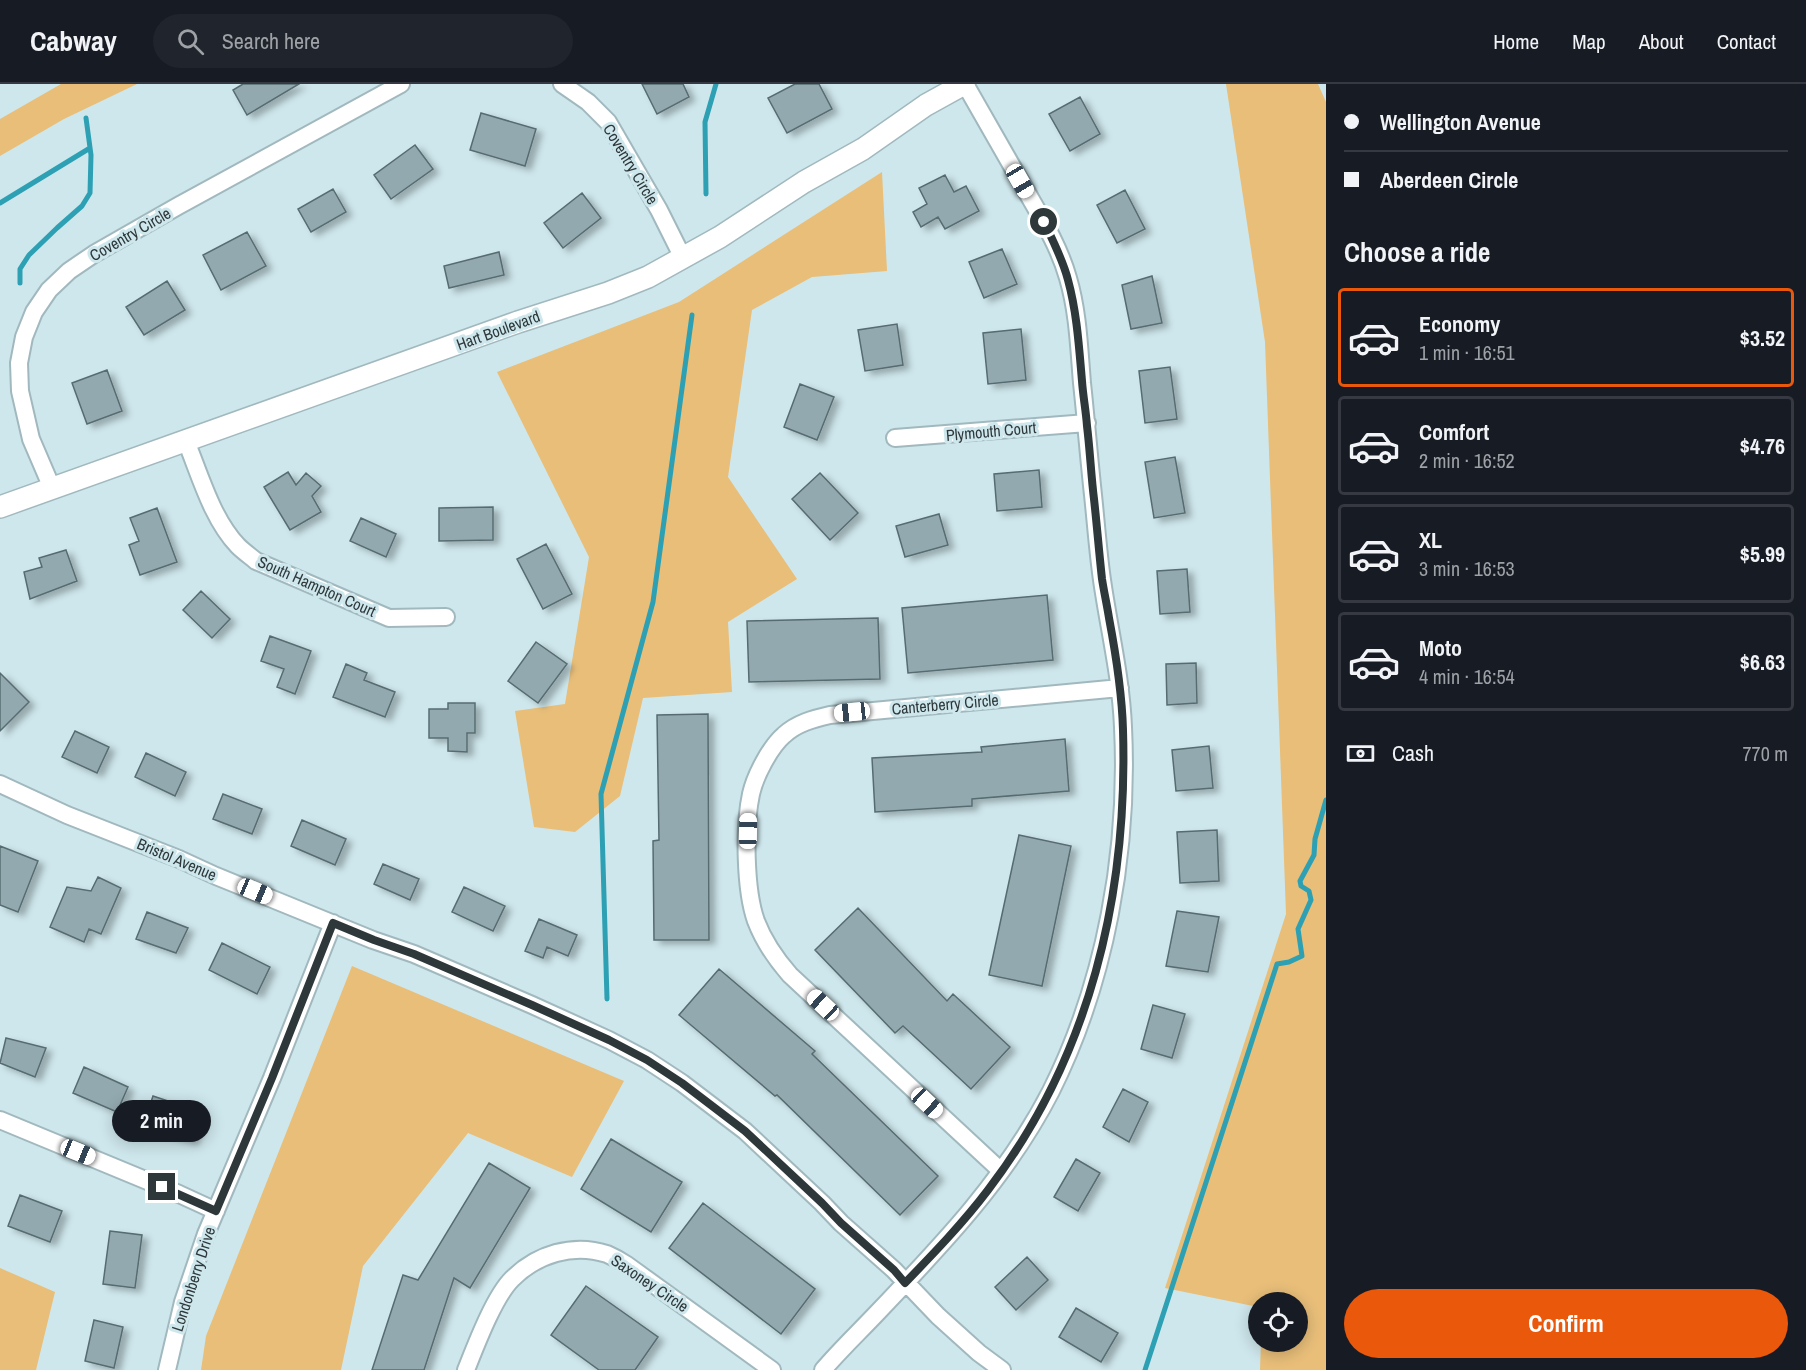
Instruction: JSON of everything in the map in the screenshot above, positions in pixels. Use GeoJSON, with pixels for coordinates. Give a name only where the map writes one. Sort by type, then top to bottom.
{"type":"FeatureCollection","features":[{"type":"Feature","properties":{"kind":"street","name":"Coventry Circle"},"geometry":{"type":"LineString","coordinates":[[52,488],[31,439],[20,391],[20,363],[24,337],[34,312],[49,290],[69,271],[94,254],[401,84]]}},
{"type":"Feature","properties":{"kind":"street","name":"Coventry Circle"},"geometry":{"type":"LineString","coordinates":[[562,84],[588,102],[608,122],[638,172],[682,258]]}},
{"type":"Feature","properties":{"kind":"street","name":"Hart Boulevard"},"geometry":{"type":"LineString","coordinates":[[0,507],[648,277],[720,237],[804,182],[863,149],[926,105],[964,84]]}},
{"type":"Feature","properties":{"kind":"street"},"geometry":{"type":"LineString","coordinates":[[823,1370],[967,1216],[1001,1171],[1050,1093],[1082,1019],[1096,978],[1114,894],[1119,855],[1123,730],[1120,688],[1102,580],[1080,346],[1068,278],[1044,222],[964,84]]}},
{"type":"Feature","properties":{"kind":"street","name":"Plymouth Court"},"geometry":{"type":"LineString","coordinates":[[895,438],[1087,423]]}},
{"type":"Feature","properties":{"kind":"street","name":"South Hampton Court"},"geometry":{"type":"LineString","coordinates":[[186,441],[211,504],[223,525],[238,546],[256,561],[389,618],[446,617]]}},
{"type":"Feature","properties":{"kind":"street","name":"Canterberry Circle"},"geometry":{"type":"LineString","coordinates":[[1001,1171],[790,975],[776,959],[756,921],[749,891],[748,815],[752,792],[759,774],[783,735],[805,721],[830,715],[1120,688]]}},
{"type":"Feature","properties":{"kind":"street","name":"Bristol Avenue"},"geometry":{"type":"LineString","coordinates":[[0,784],[68,815],[374,940],[414,954],[609,1040],[647,1060],[682,1083],[745,1131],[979,1353],[1002,1370]]}},
{"type":"Feature","properties":{"kind":"street","name":"Londonberry Drive"},"geometry":{"type":"LineString","coordinates":[[167,1370],[183,1302],[194,1268],[333,923]]}},
{"type":"Feature","properties":{"kind":"street"},"geometry":{"type":"LineString","coordinates":[[0,1120],[216,1211]]}},
{"type":"Feature","properties":{"kind":"street","name":"Saxoney Circle"},"geometry":{"type":"LineString","coordinates":[[466,1370],[491,1312],[511,1280],[533,1262],[556,1252],[583,1250],[607,1254],[627,1265],[772,1370]]}},
{"type":"Feature","properties":{"kind":"shaded area"},"geometry":{"type":"Polygon","coordinates":[[[61,84],[137,84],[64,119],[0,156],[0,119],[61,84]]]}},
{"type":"Feature","properties":{"kind":"shaded area"},"geometry":{"type":"Polygon","coordinates":[[[1226,84],[1318,84],[1326,102],[1326,1370],[1260,1370],[1261,1352],[1308,1352],[1308,1292],[1248,1292],[1248,1305],[1165,1288],[1286,914],[1265,342],[1226,84]]]}},
{"type":"Feature","properties":{"kind":"shaded area"},"geometry":{"type":"Polygon","coordinates":[[[882,172],[887,271],[812,277],[752,310],[728,477],[797,579],[728,622],[732,692],[643,698],[620,796],[575,832],[534,827],[515,711],[565,704],[589,557],[497,372],[679,302],[882,172]]]}},
{"type":"Feature","properties":{"kind":"shaded area"},"geometry":{"type":"Polygon","coordinates":[[[352,966],[624,1081],[572,1177],[468,1133],[363,1266],[341,1370],[201,1370],[206,1336],[352,966]]]}},
{"type":"Feature","properties":{"kind":"shaded area"},"geometry":{"type":"Polygon","coordinates":[[[0,1268],[55,1292],[36,1370],[0,1370],[0,1268]]]}},
{"type":"Feature","properties":{"kind":"building"},"geometry":{"type":"Polygon","coordinates":[[[243,84],[299,84],[247,115],[233,90],[243,84]]]}},
{"type":"Feature","properties":{"kind":"building"},"geometry":{"type":"Polygon","coordinates":[[[642,84],[683,84],[689,97],[657,114],[642,84]]]}},
{"type":"Feature","properties":{"kind":"building"},"geometry":{"type":"Polygon","coordinates":[[[795,84],[819,84],[832,109],[787,133],[768,98],[795,84]]]}},
{"type":"Feature","properties":{"kind":"building"},"geometry":{"type":"Polygon","coordinates":[[[1080,97],[1100,134],[1070,151],[1049,114],[1080,97]]]}},
{"type":"Feature","properties":{"kind":"building"},"geometry":{"type":"Polygon","coordinates":[[[481,113],[536,129],[525,166],[470,150],[481,113]]]}},
{"type":"Feature","properties":{"kind":"building"},"geometry":{"type":"Polygon","coordinates":[[[415,145],[433,169],[391,199],[374,175],[415,145]]]}},
{"type":"Feature","properties":{"kind":"building"},"geometry":{"type":"Polygon","coordinates":[[[945,175],[954,192],[966,186],[979,211],[945,229],[938,217],[921,227],[913,212],[927,204],[919,188],[945,175]]]}},
{"type":"Feature","properties":{"kind":"building"},"geometry":{"type":"Polygon","coordinates":[[[333,189],[346,212],[311,232],[298,209],[333,189]]]}},
{"type":"Feature","properties":{"kind":"building"},"geometry":{"type":"Polygon","coordinates":[[[1125,190],[1145,229],[1117,243],[1097,205],[1125,190]]]}},
{"type":"Feature","properties":{"kind":"building"},"geometry":{"type":"Polygon","coordinates":[[[582,193],[601,218],[563,248],[544,223],[582,193]]]}},
{"type":"Feature","properties":{"kind":"building"},"geometry":{"type":"Polygon","coordinates":[[[247,232],[266,266],[221,290],[203,255],[247,232]]]}},
{"type":"Feature","properties":{"kind":"building"},"geometry":{"type":"Polygon","coordinates":[[[1002,249],[1017,284],[984,298],[969,262],[1002,249]]]}},
{"type":"Feature","properties":{"kind":"building"},"geometry":{"type":"Polygon","coordinates":[[[499,252],[504,275],[449,288],[444,266],[499,252]]]}},
{"type":"Feature","properties":{"kind":"building"},"geometry":{"type":"Polygon","coordinates":[[[1152,276],[1162,323],[1131,329],[1122,285],[1152,276]]]}},
{"type":"Feature","properties":{"kind":"building"},"geometry":{"type":"Polygon","coordinates":[[[167,281],[185,310],[144,335],[126,307],[167,281]]]}},
{"type":"Feature","properties":{"kind":"building"},"geometry":{"type":"Polygon","coordinates":[[[897,324],[903,365],[865,371],[858,330],[897,324]]]}},
{"type":"Feature","properties":{"kind":"building"},"geometry":{"type":"Polygon","coordinates":[[[1021,329],[1026,380],[988,384],[983,333],[1021,329]]]}},
{"type":"Feature","properties":{"kind":"building"},"geometry":{"type":"Polygon","coordinates":[[[1170,367],[1177,419],[1145,423],[1139,371],[1170,367]]]}},
{"type":"Feature","properties":{"kind":"building"},"geometry":{"type":"Polygon","coordinates":[[[107,370],[122,411],[87,424],[72,383],[107,370]]]}},
{"type":"Feature","properties":{"kind":"building"},"geometry":{"type":"Polygon","coordinates":[[[800,384],[834,397],[817,440],[784,427],[800,384]]]}},
{"type":"Feature","properties":{"kind":"building"},"geometry":{"type":"Polygon","coordinates":[[[1175,457],[1185,513],[1154,518],[1145,462],[1175,457]]]}},
{"type":"Feature","properties":{"kind":"building"},"geometry":{"type":"Polygon","coordinates":[[[1039,470],[1042,507],[997,511],[994,474],[1039,470]]]}},
{"type":"Feature","properties":{"kind":"building"},"geometry":{"type":"Polygon","coordinates":[[[288,472],[296,485],[306,473],[321,486],[312,496],[321,512],[290,530],[264,487],[288,472]]]}},
{"type":"Feature","properties":{"kind":"building"},"geometry":{"type":"Polygon","coordinates":[[[820,473],[858,513],[830,540],[792,499],[820,473]]]}},
{"type":"Feature","properties":{"kind":"building"},"geometry":{"type":"Polygon","coordinates":[[[493,507],[493,540],[439,541],[439,508],[493,507]]]}},
{"type":"Feature","properties":{"kind":"building"},"geometry":{"type":"Polygon","coordinates":[[[157,508],[177,562],[140,575],[129,545],[139,541],[130,518],[157,508]]]}},
{"type":"Feature","properties":{"kind":"building"},"geometry":{"type":"Polygon","coordinates":[[[939,514],[948,545],[905,557],[896,526],[939,514]]]}},
{"type":"Feature","properties":{"kind":"building"},"geometry":{"type":"Polygon","coordinates":[[[361,518],[396,534],[386,557],[350,541],[361,518]]]}},
{"type":"Feature","properties":{"kind":"building"},"geometry":{"type":"Polygon","coordinates":[[[546,544],[572,594],[543,609],[517,559],[546,544]]]}},
{"type":"Feature","properties":{"kind":"building"},"geometry":{"type":"Polygon","coordinates":[[[66,550],[77,581],[30,599],[24,572],[42,567],[39,558],[66,550]]]}},
{"type":"Feature","properties":{"kind":"building"},"geometry":{"type":"Polygon","coordinates":[[[1187,569],[1190,612],[1160,614],[1157,571],[1187,569]]]}},
{"type":"Feature","properties":{"kind":"building"},"geometry":{"type":"Polygon","coordinates":[[[201,591],[230,619],[212,638],[183,610],[201,591]]]}},
{"type":"Feature","properties":{"kind":"building"},"geometry":{"type":"Polygon","coordinates":[[[1047,595],[1053,660],[908,673],[902,608],[1047,595]]]}},
{"type":"Feature","properties":{"kind":"building"},"geometry":{"type":"Polygon","coordinates":[[[878,618],[880,679],[749,682],[747,621],[878,618]]]}},
{"type":"Feature","properties":{"kind":"building"},"geometry":{"type":"Polygon","coordinates":[[[270,636],[311,651],[295,694],[277,687],[284,669],[261,661],[270,636]]]}},
{"type":"Feature","properties":{"kind":"building"},"geometry":{"type":"Polygon","coordinates":[[[536,642],[567,664],[538,703],[508,681],[536,642]]]}},
{"type":"Feature","properties":{"kind":"building"},"geometry":{"type":"Polygon","coordinates":[[[1196,663],[1197,703],[1167,705],[1166,664],[1196,663]]]}},
{"type":"Feature","properties":{"kind":"building"},"geometry":{"type":"Polygon","coordinates":[[[346,664],[367,673],[364,680],[395,692],[385,717],[333,697],[346,664]]]}},
{"type":"Feature","properties":{"kind":"building"},"geometry":{"type":"Polygon","coordinates":[[[0,673],[29,702],[0,731],[0,673]]]}},
{"type":"Feature","properties":{"kind":"building"},"geometry":{"type":"Polygon","coordinates":[[[448,703],[475,703],[475,733],[467,733],[467,752],[448,751],[448,738],[429,738],[429,709],[448,709],[448,703]]]}},
{"type":"Feature","properties":{"kind":"building"},"geometry":{"type":"Polygon","coordinates":[[[708,714],[709,940],[654,940],[653,841],[659,840],[657,715],[708,714]]]}},
{"type":"Feature","properties":{"kind":"building"},"geometry":{"type":"Polygon","coordinates":[[[75,731],[109,747],[97,773],[62,757],[75,731]]]}},
{"type":"Feature","properties":{"kind":"building"},"geometry":{"type":"Polygon","coordinates":[[[1065,739],[1069,791],[972,799],[972,806],[875,812],[872,758],[982,752],[981,747],[1065,739]]]}},
{"type":"Feature","properties":{"kind":"building"},"geometry":{"type":"Polygon","coordinates":[[[1209,746],[1213,788],[1176,791],[1172,750],[1209,746]]]}},
{"type":"Feature","properties":{"kind":"building"},"geometry":{"type":"Polygon","coordinates":[[[146,753],[186,772],[175,796],[135,777],[146,753]]]}},
{"type":"Feature","properties":{"kind":"building"},"geometry":{"type":"Polygon","coordinates":[[[223,794],[262,809],[252,834],[213,819],[223,794]]]}},
{"type":"Feature","properties":{"kind":"building"},"geometry":{"type":"Polygon","coordinates":[[[302,820],[346,839],[335,865],[291,846],[302,820]]]}},
{"type":"Feature","properties":{"kind":"building"},"geometry":{"type":"Polygon","coordinates":[[[1217,830],[1219,881],[1180,883],[1177,832],[1217,830]]]}},
{"type":"Feature","properties":{"kind":"building"},"geometry":{"type":"Polygon","coordinates":[[[1019,835],[1071,846],[1042,986],[989,975],[1019,835]]]}},
{"type":"Feature","properties":{"kind":"building"},"geometry":{"type":"Polygon","coordinates":[[[0,846],[38,861],[18,912],[0,905],[0,846]]]}},
{"type":"Feature","properties":{"kind":"building"},"geometry":{"type":"Polygon","coordinates":[[[383,864],[419,879],[410,900],[374,884],[383,864]]]}},
{"type":"Feature","properties":{"kind":"building"},"geometry":{"type":"Polygon","coordinates":[[[98,877],[121,888],[101,934],[89,929],[84,942],[50,927],[67,887],[91,891],[98,877]]]}},
{"type":"Feature","properties":{"kind":"building"},"geometry":{"type":"Polygon","coordinates":[[[464,887],[505,906],[493,931],[452,912],[464,887]]]}},
{"type":"Feature","properties":{"kind":"building"},"geometry":{"type":"Polygon","coordinates":[[[858,908],[947,1001],[953,994],[1010,1047],[971,1089],[903,1026],[895,1033],[815,950],[858,908]]]}},
{"type":"Feature","properties":{"kind":"building"},"geometry":{"type":"Polygon","coordinates":[[[1177,911],[1219,917],[1208,972],[1166,966],[1177,911]]]}},
{"type":"Feature","properties":{"kind":"building"},"geometry":{"type":"Polygon","coordinates":[[[147,912],[188,928],[176,953],[136,939],[147,912]]]}},
{"type":"Feature","properties":{"kind":"building"},"geometry":{"type":"Polygon","coordinates":[[[539,919],[577,935],[568,956],[547,947],[543,958],[525,951],[539,919]]]}},
{"type":"Feature","properties":{"kind":"building"},"geometry":{"type":"Polygon","coordinates":[[[222,943],[270,967],[257,994],[209,970],[222,943]]]}},
{"type":"Feature","properties":{"kind":"building"},"geometry":{"type":"Polygon","coordinates":[[[719,969],[815,1051],[812,1054],[938,1176],[900,1215],[777,1095],[775,1096],[679,1015],[719,969]]]}},
{"type":"Feature","properties":{"kind":"building"},"geometry":{"type":"Polygon","coordinates":[[[1153,1005],[1185,1014],[1172,1058],[1141,1049],[1153,1005]]]}},
{"type":"Feature","properties":{"kind":"building"},"geometry":{"type":"Polygon","coordinates":[[[6,1038],[46,1048],[35,1077],[0,1063],[6,1038]]]}},
{"type":"Feature","properties":{"kind":"building"},"geometry":{"type":"Polygon","coordinates":[[[84,1067],[128,1087],[117,1112],[73,1093],[84,1067]]]}},
{"type":"Feature","properties":{"kind":"building"},"geometry":{"type":"Polygon","coordinates":[[[1123,1089],[1148,1102],[1129,1142],[1103,1127],[1123,1089]]]}},
{"type":"Feature","properties":{"kind":"building"},"geometry":{"type":"Polygon","coordinates":[[[153,1096],[201,1112],[192,1141],[143,1126],[153,1096]]]}},
{"type":"Feature","properties":{"kind":"building"},"geometry":{"type":"Polygon","coordinates":[[[611,1139],[682,1182],[651,1232],[581,1189],[611,1139]]]}},
{"type":"Feature","properties":{"kind":"building"},"geometry":{"type":"Polygon","coordinates":[[[1076,1159],[1100,1173],[1078,1211],[1054,1197],[1076,1159]]]}},
{"type":"Feature","properties":{"kind":"building"},"geometry":{"type":"Polygon","coordinates":[[[489,1163],[530,1188],[470,1288],[454,1278],[424,1370],[372,1370],[403,1275],[418,1280],[489,1163]]]}},
{"type":"Feature","properties":{"kind":"building"},"geometry":{"type":"Polygon","coordinates":[[[20,1195],[62,1211],[50,1242],[8,1226],[20,1195]]]}},
{"type":"Feature","properties":{"kind":"building"},"geometry":{"type":"Polygon","coordinates":[[[703,1203],[815,1289],[781,1334],[669,1248],[703,1203]]]}},
{"type":"Feature","properties":{"kind":"building"},"geometry":{"type":"Polygon","coordinates":[[[110,1231],[142,1235],[135,1288],[103,1284],[110,1231]]]}},
{"type":"Feature","properties":{"kind":"building"},"geometry":{"type":"Polygon","coordinates":[[[1027,1257],[1048,1280],[1016,1310],[995,1287],[1027,1257]]]}},
{"type":"Feature","properties":{"kind":"building"},"geometry":{"type":"Polygon","coordinates":[[[586,1286],[658,1337],[635,1370],[599,1370],[551,1335],[586,1286]]]}},
{"type":"Feature","properties":{"kind":"building"},"geometry":{"type":"Polygon","coordinates":[[[1076,1308],[1118,1333],[1101,1362],[1059,1337],[1076,1308]]]}},
{"type":"Feature","properties":{"kind":"building"},"geometry":{"type":"Polygon","coordinates":[[[94,1320],[123,1327],[114,1368],[85,1361],[94,1320]]]}},
{"type":"Feature","properties":{"kind":"waterway"},"geometry":{"type":"LineString","coordinates":[[706,194],[705,122],[716,84]]}},
{"type":"Feature","properties":{"kind":"waterway"},"geometry":{"type":"LineString","coordinates":[[20,283],[20,269],[29,255],[82,206],[90,193],[91,155],[86,118]]}},
{"type":"Feature","properties":{"kind":"waterway"},"geometry":{"type":"LineString","coordinates":[[0,203],[90,148]]}},
{"type":"Feature","properties":{"kind":"waterway"},"geometry":{"type":"LineString","coordinates":[[607,999],[601,794],[653,602],[692,315]]}},
{"type":"Feature","properties":{"kind":"waterway"},"geometry":{"type":"LineString","coordinates":[[1145,1370],[1277,964],[1302,956],[1298,929],[1311,900],[1309,891],[1301,886],[1300,881],[1314,855],[1315,839],[1326,800]]}},
{"type":"Feature","properties":{"kind":"route"},"geometry":{"type":"LineString","coordinates":[[162,1187],[216,1211],[312,980],[333,923],[414,954],[532,1005],[647,1060],[682,1083],[745,1131],[894,1270],[905,1283],[945,1241],[989,1189],[1011,1158],[1050,1093],[1067,1056],[1096,978],[1114,894],[1119,855],[1122,813],[1122,709],[1102,580],[1080,346],[1068,278],[1044,222]]}}]}
